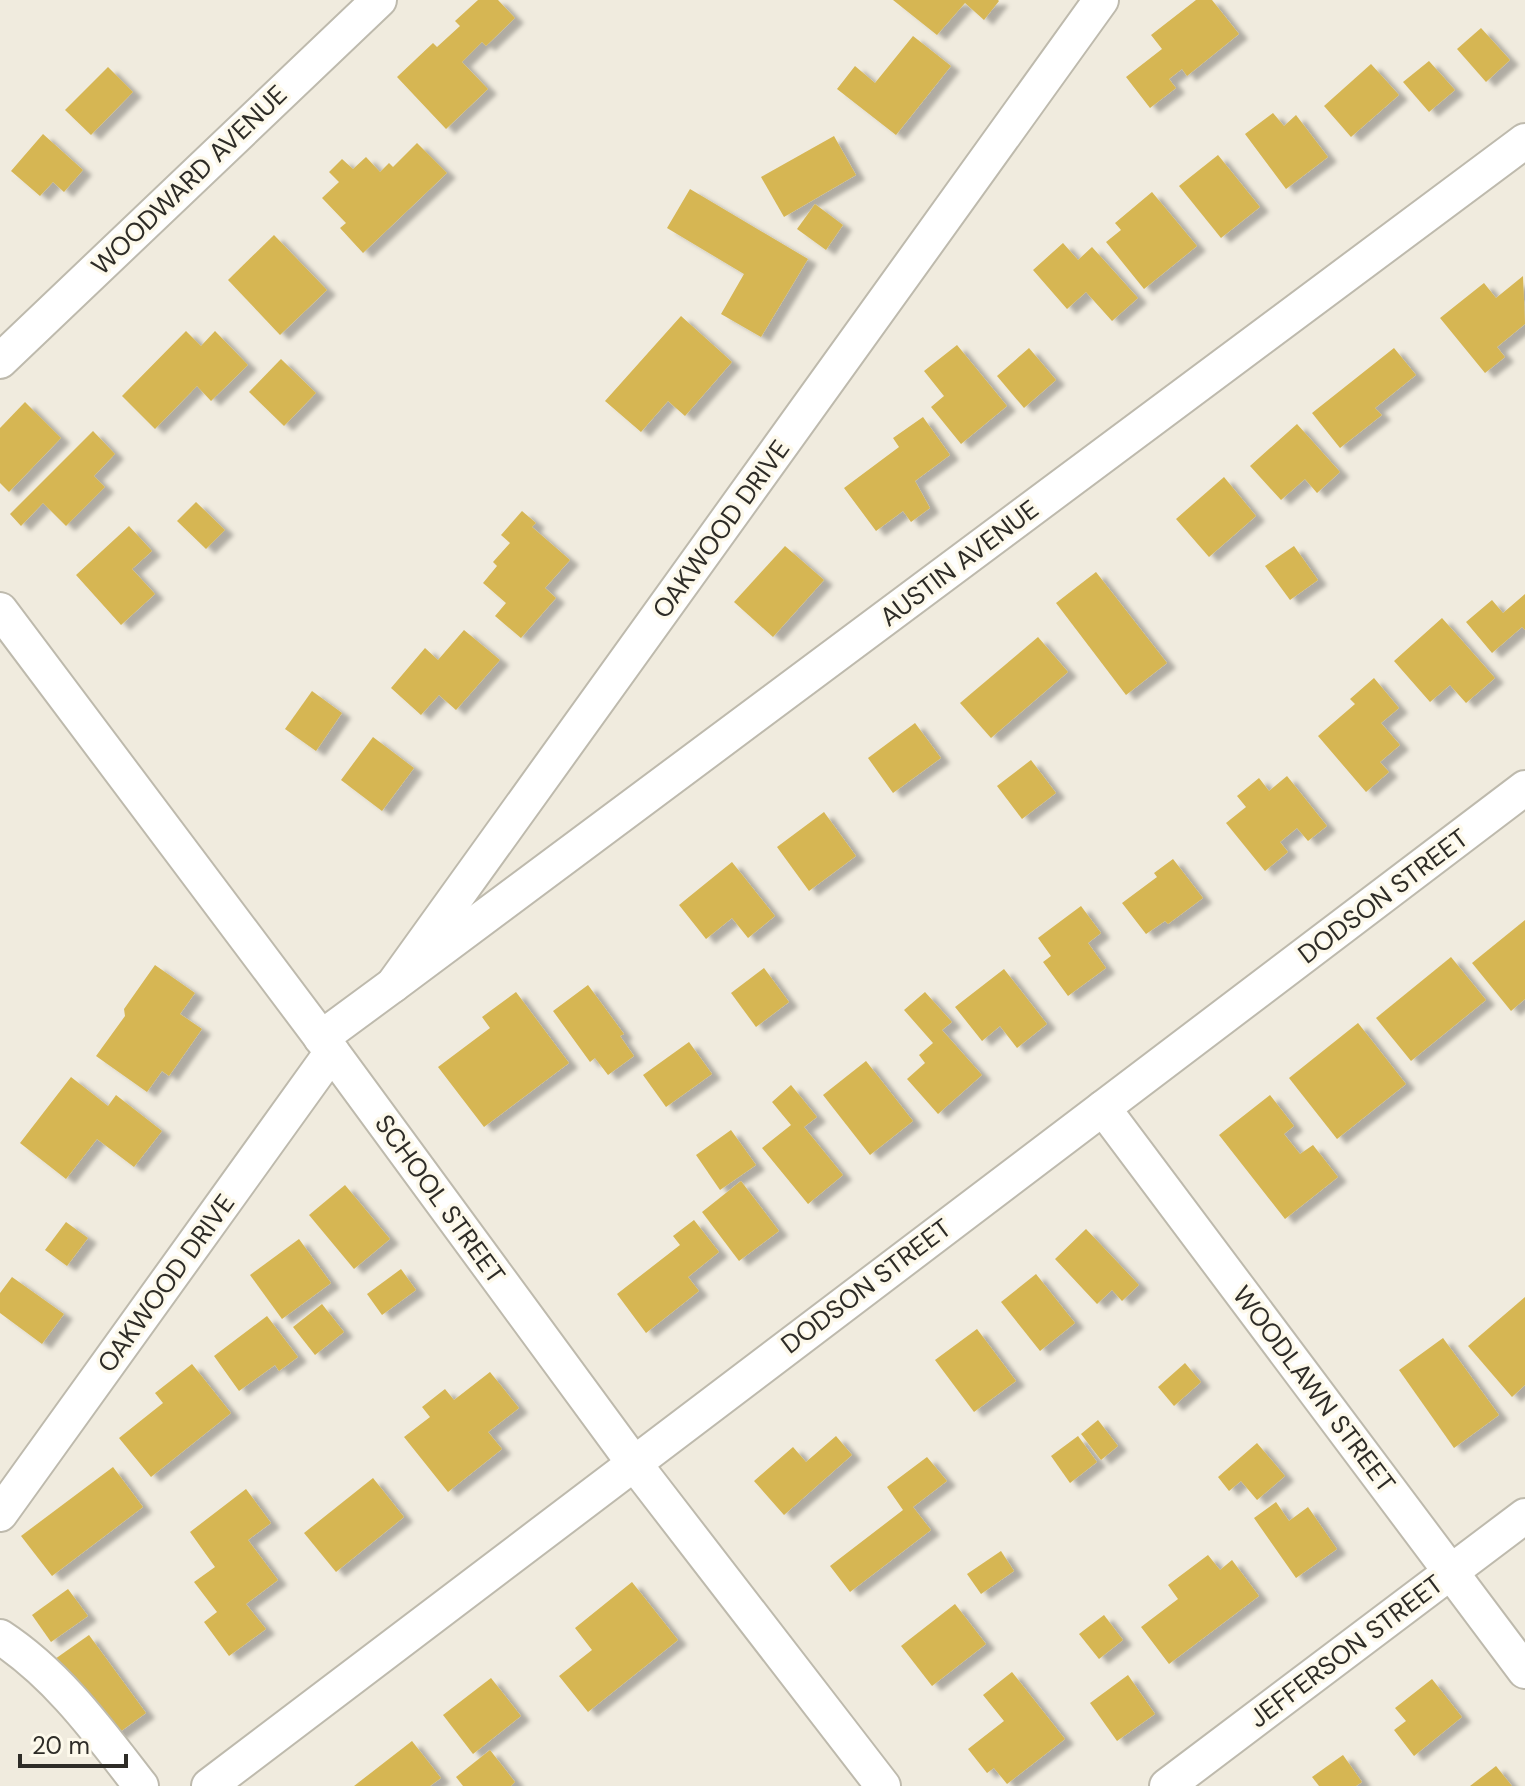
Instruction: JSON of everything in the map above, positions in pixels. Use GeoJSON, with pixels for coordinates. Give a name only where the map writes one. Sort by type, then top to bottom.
{"type":"FeatureCollection","features":[{"type":"Feature","properties":{"kind":"street","name":"WOODWARD AVENUE"},"geometry":{"type":"LineString","coordinates":[[0,361],[379,0]]}},
{"type":"Feature","properties":{"kind":"street","name":"OAKWOOD DRIVE"},"geometry":{"type":"LineString","coordinates":[[0,1514],[327,1045],[393,985],[1101,0]]}},
{"type":"Feature","properties":{"kind":"street","name":"AUSTIN AVENUE"},"geometry":{"type":"LineString","coordinates":[[393,985],[1525,141]]}},
{"type":"Feature","properties":{"kind":"street","name":"SCHOOL STREET"},"geometry":{"type":"LineString","coordinates":[[0,610],[327,1045],[633,1462],[883,1786]]}},
{"type":"Feature","properties":{"kind":"street","name":"DODSON STREET"},"geometry":{"type":"LineString","coordinates":[[209,1786],[1525,788]]}},
{"type":"Feature","properties":{"kind":"street","name":"WOODLAWN STREET"},"geometry":{"type":"LineString","coordinates":[[1103,1108],[1525,1671]]}},
{"type":"Feature","properties":{"kind":"street","name":"JEFFERSON STREET"},"geometry":{"type":"LineString","coordinates":[[1167,1786],[1525,1516]]}},
{"type":"Feature","properties":{"kind":"street"},"geometry":{"type":"LineString","coordinates":[[0,1637],[65,1691],[141,1786]]}},
{"type":"Feature","properties":{"kind":"building"},"geometry":{"type":"Polygon","coordinates":[[[478,0],[498,0],[515,18],[486,46],[482,42],[462,62],[488,89],[446,129],[397,77],[433,43],[437,47],[460,26],[455,21],[478,0]]]}},
{"type":"Feature","properties":{"kind":"building"},"geometry":{"type":"Polygon","coordinates":[[[893,0],[999,1],[984,20],[965,3],[937,35],[893,0]]]}},
{"type":"Feature","properties":{"kind":"building"},"geometry":{"type":"Polygon","coordinates":[[[1196,0],[1212,0],[1239,34],[1187,76],[1182,69],[1169,79],[1176,88],[1150,108],[1126,77],[1162,49],[1151,35],[1196,0]]]}},
{"type":"Feature","properties":{"kind":"building"},"geometry":{"type":"Polygon","coordinates":[[[1481,28],[1510,60],[1486,82],[1457,49],[1481,28]]]}},
{"type":"Feature","properties":{"kind":"building"},"geometry":{"type":"Polygon","coordinates":[[[913,36],[951,66],[896,135],[837,89],[855,66],[875,83],[913,36]]]}},
{"type":"Feature","properties":{"kind":"building"},"geometry":{"type":"Polygon","coordinates":[[[1429,61],[1455,90],[1429,112],[1403,82],[1429,61]]]}},
{"type":"Feature","properties":{"kind":"building"},"geometry":{"type":"Polygon","coordinates":[[[1371,64],[1399,95],[1351,137],[1324,106],[1371,64]]]}},
{"type":"Feature","properties":{"kind":"building"},"geometry":{"type":"Polygon","coordinates":[[[108,67],[133,92],[91,135],[65,110],[108,67]]]}},
{"type":"Feature","properties":{"kind":"building"},"geometry":{"type":"Polygon","coordinates":[[[1273,113],[1284,126],[1296,115],[1328,157],[1286,189],[1245,134],[1273,113]]]}},
{"type":"Feature","properties":{"kind":"building"},"geometry":{"type":"Polygon","coordinates":[[[43,134],[83,170],[64,192],[53,182],[40,196],[11,171],[43,134]]]}},
{"type":"Feature","properties":{"kind":"building"},"geometry":{"type":"Polygon","coordinates":[[[834,136],[856,175],[784,217],[761,177],[834,136]]]}},
{"type":"Feature","properties":{"kind":"building"},"geometry":{"type":"Polygon","coordinates":[[[417,143],[447,173],[363,253],[340,228],[346,223],[322,198],[339,182],[329,172],[342,159],[353,169],[366,157],[380,172],[389,163],[393,167],[417,143]]]}},
{"type":"Feature","properties":{"kind":"building"},"geometry":{"type":"Polygon","coordinates":[[[1218,155],[1260,207],[1221,238],[1179,186],[1218,155]]]}},
{"type":"Feature","properties":{"kind":"building"},"geometry":{"type":"Polygon","coordinates":[[[690,189],[808,259],[761,337],[721,314],[744,274],[667,228],[690,189]]]}},
{"type":"Feature","properties":{"kind":"building"},"geometry":{"type":"Polygon","coordinates":[[[1152,192],[1197,246],[1144,289],[1106,242],[1121,230],[1115,223],[1152,192]]]}},
{"type":"Feature","properties":{"kind":"building"},"geometry":{"type":"Polygon","coordinates":[[[815,204],[843,225],[826,250],[797,229],[815,204]]]}},
{"type":"Feature","properties":{"kind":"building"},"geometry":{"type":"Polygon","coordinates":[[[274,235],[327,290],[280,335],[228,280],[274,235]]]}},
{"type":"Feature","properties":{"kind":"building"},"geometry":{"type":"Polygon","coordinates":[[[1063,243],[1078,260],[1092,247],[1138,298],[1112,321],[1086,292],[1067,309],[1033,270],[1063,243]]]}},
{"type":"Feature","properties":{"kind":"building"},"geometry":{"type":"Polygon","coordinates":[[[1523,276],[1525,324],[1497,347],[1505,357],[1485,373],[1440,318],[1484,283],[1496,298],[1523,276]]]}},
{"type":"Feature","properties":{"kind":"building"},"geometry":{"type":"Polygon","coordinates":[[[681,316],[732,362],[685,416],[668,401],[641,432],[605,401],[681,316]]]}},
{"type":"Feature","properties":{"kind":"building"},"geometry":{"type":"Polygon","coordinates":[[[186,331],[201,346],[215,331],[248,365],[211,401],[197,386],[155,429],[122,396],[186,331]]]}},
{"type":"Feature","properties":{"kind":"building"},"geometry":{"type":"Polygon","coordinates":[[[957,345],[1007,406],[961,444],[931,407],[944,396],[924,371],[957,345]]]}},
{"type":"Feature","properties":{"kind":"building"},"geometry":{"type":"Polygon","coordinates":[[[1029,348],[1056,380],[1024,408],[997,376],[1029,348]]]}},
{"type":"Feature","properties":{"kind":"building"},"geometry":{"type":"Polygon","coordinates":[[[1394,348],[1416,375],[1375,408],[1382,415],[1340,448],[1312,413],[1394,348]]]}},
{"type":"Feature","properties":{"kind":"building"},"geometry":{"type":"Polygon","coordinates":[[[281,359],[316,393],[284,426],[249,392],[281,359]]]}},
{"type":"Feature","properties":{"kind":"building"},"geometry":{"type":"Polygon","coordinates":[[[25,402],[61,438],[9,492],[0,483],[0,428],[25,402]]]}},
{"type":"Feature","properties":{"kind":"building"},"geometry":{"type":"Polygon","coordinates":[[[923,417],[950,455],[915,481],[930,508],[911,522],[903,511],[876,531],[844,488],[899,447],[893,438],[923,417]]]}},
{"type":"Feature","properties":{"kind":"building"},"geometry":{"type":"Polygon","coordinates":[[[1297,424],[1340,472],[1317,493],[1305,479],[1281,500],[1250,466],[1297,424]]]}},
{"type":"Feature","properties":{"kind":"building"},"geometry":{"type":"Polygon","coordinates":[[[93,431],[115,454],[94,476],[105,487],[66,526],[43,503],[21,526],[10,514],[93,431]]]}},
{"type":"Feature","properties":{"kind":"building"},"geometry":{"type":"Polygon","coordinates":[[[1224,477],[1256,516],[1209,557],[1176,519],[1224,477]]]}},
{"type":"Feature","properties":{"kind":"building"},"geometry":{"type":"Polygon","coordinates":[[[196,502],[225,530],[206,549],[177,521],[196,502]]]}},
{"type":"Feature","properties":{"kind":"building"},"geometry":{"type":"Polygon","coordinates":[[[522,511],[536,523],[532,527],[570,560],[545,588],[556,598],[521,638],[495,616],[506,603],[483,583],[497,566],[493,562],[510,543],[501,535],[522,511]]]}},
{"type":"Feature","properties":{"kind":"building"},"geometry":{"type":"Polygon","coordinates":[[[129,526],[152,551],[132,569],[155,594],[121,625],[76,575],[129,526]]]}},
{"type":"Feature","properties":{"kind":"building"},"geometry":{"type":"Polygon","coordinates":[[[785,546],[824,580],[773,637],[734,602],[785,546]]]}},
{"type":"Feature","properties":{"kind":"building"},"geometry":{"type":"Polygon","coordinates":[[[1294,546],[1318,580],[1290,600],[1265,566],[1294,546]]]}},
{"type":"Feature","properties":{"kind":"building"},"geometry":{"type":"Polygon","coordinates":[[[1096,572],[1167,663],[1126,695],[1056,603],[1096,572]]]}},
{"type":"Feature","properties":{"kind":"building"},"geometry":{"type":"Polygon","coordinates":[[[1525,594],[1525,630],[1522,627],[1492,653],[1466,622],[1492,600],[1503,613],[1525,594]]]}},
{"type":"Feature","properties":{"kind":"building"},"geometry":{"type":"Polygon","coordinates":[[[1442,618],[1495,678],[1466,703],[1450,685],[1430,702],[1394,661],[1442,618]]]}},
{"type":"Feature","properties":{"kind":"building"},"geometry":{"type":"Polygon","coordinates":[[[464,630],[500,660],[456,710],[439,695],[421,715],[391,688],[425,648],[438,660],[464,630]]]}},
{"type":"Feature","properties":{"kind":"building"},"geometry":{"type":"Polygon","coordinates":[[[1038,637],[1068,672],[991,738],[960,703],[1038,637]]]}},
{"type":"Feature","properties":{"kind":"building"},"geometry":{"type":"Polygon","coordinates":[[[1374,678],[1399,708],[1381,723],[1400,745],[1380,762],[1389,772],[1366,792],[1318,736],[1355,704],[1350,699],[1374,678]]]}},
{"type":"Feature","properties":{"kind":"building"},"geometry":{"type":"Polygon","coordinates":[[[312,691],[342,713],[316,751],[285,729],[312,691]]]}},
{"type":"Feature","properties":{"kind":"building"},"geometry":{"type":"Polygon","coordinates":[[[915,723],[941,758],[893,793],[868,758],[915,723]]]}},
{"type":"Feature","properties":{"kind":"building"},"geometry":{"type":"Polygon","coordinates":[[[373,737],[414,768],[382,811],[341,780],[373,737]]]}},
{"type":"Feature","properties":{"kind":"building"},"geometry":{"type":"Polygon","coordinates":[[[1031,760],[1056,793],[1022,819],[997,786],[1031,760]]]}},
{"type":"Feature","properties":{"kind":"building"},"geometry":{"type":"Polygon","coordinates":[[[1287,776],[1327,826],[1308,841],[1297,828],[1280,842],[1288,852],[1265,871],[1226,823],[1246,807],[1237,796],[1259,778],[1269,791],[1287,776]]]}},
{"type":"Feature","properties":{"kind":"building"},"geometry":{"type":"Polygon","coordinates":[[[824,812],[856,856],[809,891],[777,847],[824,812]]]}},
{"type":"Feature","properties":{"kind":"building"},"geometry":{"type":"Polygon","coordinates":[[[1173,859],[1203,898],[1168,924],[1165,921],[1146,934],[1122,903],[1157,877],[1154,873],[1173,859]]]}},
{"type":"Feature","properties":{"kind":"building"},"geometry":{"type":"Polygon","coordinates":[[[732,862],[775,916],[748,938],[732,918],[706,939],[679,905],[732,862]]]}},
{"type":"Feature","properties":{"kind":"building"},"geometry":{"type":"Polygon","coordinates":[[[1081,906],[1101,933],[1088,943],[1106,968],[1068,996],[1043,962],[1051,956],[1038,938],[1081,906]]]}},
{"type":"Feature","properties":{"kind":"building"},"geometry":{"type":"Polygon","coordinates":[[[1525,920],[1525,999],[1511,1011],[1472,963],[1525,920]]]}},
{"type":"Feature","properties":{"kind":"building"},"geometry":{"type":"Polygon","coordinates":[[[1451,957],[1486,1000],[1411,1061],[1376,1018],[1451,957]]]}},
{"type":"Feature","properties":{"kind":"building"},"geometry":{"type":"Polygon","coordinates":[[[155,965],[195,993],[180,1014],[202,1029],[169,1076],[162,1071],[147,1092],[96,1056],[125,1016],[124,1009],[155,965]]]}},
{"type":"Feature","properties":{"kind":"building"},"geometry":{"type":"Polygon","coordinates":[[[764,968],[789,1002],[756,1027],[731,993],[764,968]]]}},
{"type":"Feature","properties":{"kind":"building"},"geometry":{"type":"Polygon","coordinates":[[[1004,969],[1047,1024],[1017,1048],[1000,1026],[982,1041],[955,1007],[1004,969]]]}},
{"type":"Feature","properties":{"kind":"building"},"geometry":{"type":"Polygon","coordinates":[[[588,985],[624,1034],[620,1036],[634,1056],[608,1075],[595,1058],[590,1062],[553,1011],[588,985]]]}},
{"type":"Feature","properties":{"kind":"building"},"geometry":{"type":"Polygon","coordinates":[[[516,992],[569,1063],[484,1127],[438,1067],[490,1028],[482,1017],[516,992]]]}},
{"type":"Feature","properties":{"kind":"building"},"geometry":{"type":"Polygon","coordinates":[[[925,992],[952,1022],[942,1030],[982,1075],[938,1114],[907,1079],[925,1063],[919,1055],[933,1043],[904,1010],[925,992]]]}},
{"type":"Feature","properties":{"kind":"building"},"geometry":{"type":"Polygon","coordinates":[[[1358,1023],[1406,1084],[1337,1139],[1289,1078],[1358,1023]]]}},
{"type":"Feature","properties":{"kind":"building"},"geometry":{"type":"Polygon","coordinates":[[[689,1042],[712,1074],[666,1107],[643,1075],[689,1042]]]}},
{"type":"Feature","properties":{"kind":"building"},"geometry":{"type":"Polygon","coordinates":[[[866,1061],[913,1121],[870,1155],[823,1095],[866,1061]]]}},
{"type":"Feature","properties":{"kind":"building"},"geometry":{"type":"Polygon","coordinates":[[[71,1077],[108,1106],[116,1095],[162,1131],[134,1167],[97,1139],[66,1179],[20,1143],[71,1077]]]}},
{"type":"Feature","properties":{"kind":"building"},"geometry":{"type":"Polygon","coordinates":[[[791,1085],[817,1117],[804,1127],[843,1175],[808,1204],[762,1148],[791,1125],[772,1102],[791,1085]]]}},
{"type":"Feature","properties":{"kind":"building"},"geometry":{"type":"Polygon","coordinates":[[[1270,1095],[1294,1126],[1284,1134],[1300,1154],[1313,1145],[1338,1177],[1285,1219],[1219,1135],[1270,1095]]]}},
{"type":"Feature","properties":{"kind":"building"},"geometry":{"type":"Polygon","coordinates":[[[731,1130],[756,1165],[720,1190],[696,1155],[731,1130]]]}},
{"type":"Feature","properties":{"kind":"building"},"geometry":{"type":"Polygon","coordinates":[[[741,1181],[779,1231],[739,1261],[702,1212],[741,1181]]]}},
{"type":"Feature","properties":{"kind":"building"},"geometry":{"type":"Polygon","coordinates":[[[345,1185],[390,1239],[354,1269],[309,1215],[345,1185]]]}},
{"type":"Feature","properties":{"kind":"building"},"geometry":{"type":"Polygon","coordinates":[[[694,1220],[719,1252],[688,1277],[699,1291],[646,1333],[617,1294],[680,1245],[673,1236],[694,1220]]]}},
{"type":"Feature","properties":{"kind":"building"},"geometry":{"type":"Polygon","coordinates":[[[66,1222],[88,1238],[67,1266],[45,1250],[66,1222]]]}},
{"type":"Feature","properties":{"kind":"building"},"geometry":{"type":"Polygon","coordinates":[[[1086,1229],[1139,1285],[1122,1301],[1112,1290],[1097,1304],[1055,1259],[1086,1229]]]}},
{"type":"Feature","properties":{"kind":"building"},"geometry":{"type":"Polygon","coordinates":[[[299,1239],[331,1283],[282,1319],[250,1275],[299,1239]]]}},
{"type":"Feature","properties":{"kind":"building"},"geometry":{"type":"Polygon","coordinates":[[[401,1269],[416,1290],[382,1315],[367,1294],[401,1269]]]}},
{"type":"Feature","properties":{"kind":"building"},"geometry":{"type":"Polygon","coordinates":[[[1036,1274],[1075,1323],[1040,1351],[1001,1302],[1036,1274]]]}},
{"type":"Feature","properties":{"kind":"building"},"geometry":{"type":"Polygon","coordinates":[[[12,1277],[64,1314],[42,1344],[0,1313],[0,1293],[12,1277]]]}},
{"type":"Feature","properties":{"kind":"building"},"geometry":{"type":"Polygon","coordinates":[[[1525,1297],[1525,1385],[1512,1397],[1468,1346],[1525,1297]]]}},
{"type":"Feature","properties":{"kind":"building"},"geometry":{"type":"Polygon","coordinates":[[[322,1304],[344,1332],[315,1355],[293,1327],[322,1304]]]}},
{"type":"Feature","properties":{"kind":"building"},"geometry":{"type":"Polygon","coordinates":[[[267,1316],[298,1357],[279,1371],[275,1365],[239,1391],[214,1356],[267,1316]]]}},
{"type":"Feature","properties":{"kind":"building"},"geometry":{"type":"Polygon","coordinates":[[[977,1329],[1016,1381],[974,1412],[935,1360],[977,1329]]]}},
{"type":"Feature","properties":{"kind":"building"},"geometry":{"type":"Polygon","coordinates":[[[1443,1338],[1499,1415],[1454,1448],[1399,1370],[1443,1338]]]}},
{"type":"Feature","properties":{"kind":"building"},"geometry":{"type":"Polygon","coordinates":[[[1185,1363],[1201,1382],[1174,1406],[1158,1387],[1185,1363]]]}},
{"type":"Feature","properties":{"kind":"building"},"geometry":{"type":"Polygon","coordinates":[[[192,1364],[231,1413],[151,1477],[119,1438],[163,1403],[155,1393],[192,1364]]]}},
{"type":"Feature","properties":{"kind":"building"},"geometry":{"type":"Polygon","coordinates":[[[490,1372],[519,1408],[488,1432],[502,1449],[448,1492],[404,1437],[430,1417],[422,1407],[445,1389],[454,1400],[490,1372]]]}},
{"type":"Feature","properties":{"kind":"building"},"geometry":{"type":"Polygon","coordinates":[[[1098,1420],[1118,1446],[1101,1460],[1081,1434],[1098,1420]]]}},
{"type":"Feature","properties":{"kind":"building"},"geometry":{"type":"Polygon","coordinates":[[[836,1436],[852,1455],[784,1515],[754,1481],[793,1447],[806,1462],[836,1436]]]}},
{"type":"Feature","properties":{"kind":"building"},"geometry":{"type":"Polygon","coordinates":[[[1078,1436],[1097,1462],[1070,1483],[1051,1456],[1078,1436]]]}},
{"type":"Feature","properties":{"kind":"building"},"geometry":{"type":"Polygon","coordinates":[[[1257,1443],[1285,1476],[1257,1500],[1241,1481],[1229,1491],[1218,1477],[1257,1443]]]}},
{"type":"Feature","properties":{"kind":"building"},"geometry":{"type":"Polygon","coordinates":[[[927,1457],[947,1481],[913,1507],[931,1530],[850,1592],[830,1566],[903,1510],[887,1487],[927,1457]]]}},
{"type":"Feature","properties":{"kind":"building"},"geometry":{"type":"Polygon","coordinates":[[[113,1467],[143,1507],[52,1576],[21,1536],[113,1467]]]}},
{"type":"Feature","properties":{"kind":"building"},"geometry":{"type":"Polygon","coordinates":[[[373,1478],[404,1517],[336,1572],[304,1533],[373,1478]]]}},
{"type":"Feature","properties":{"kind":"building"},"geometry":{"type":"Polygon","coordinates":[[[246,1489],[271,1523],[248,1540],[278,1580],[246,1604],[266,1629],[229,1656],[204,1622],[217,1612],[194,1582],[215,1567],[190,1532],[246,1489]]]}},
{"type":"Feature","properties":{"kind":"building"},"geometry":{"type":"Polygon","coordinates":[[[1276,1502],[1289,1521],[1308,1507],[1337,1549],[1296,1578],[1254,1518],[1276,1502]]]}},
{"type":"Feature","properties":{"kind":"building"},"geometry":{"type":"Polygon","coordinates":[[[1001,1551],[1014,1571],[981,1594],[967,1574],[1001,1551]]]}},
{"type":"Feature","properties":{"kind":"building"},"geometry":{"type":"Polygon","coordinates":[[[1208,1555],[1220,1570],[1232,1560],[1259,1596],[1169,1664],[1141,1627],[1178,1599],[1168,1585],[1208,1555]]]}},
{"type":"Feature","properties":{"kind":"building"},"geometry":{"type":"Polygon","coordinates":[[[632,1582],[678,1640],[588,1712],[559,1676],[592,1650],[575,1628],[632,1582]]]}},
{"type":"Feature","properties":{"kind":"building"},"geometry":{"type":"Polygon","coordinates":[[[68,1589],[88,1616],[51,1642],[32,1615],[68,1589]]]}},
{"type":"Feature","properties":{"kind":"building"},"geometry":{"type":"Polygon","coordinates":[[[955,1604],[986,1644],[932,1686],[901,1646],[955,1604]]]}},
{"type":"Feature","properties":{"kind":"building"},"geometry":{"type":"Polygon","coordinates":[[[1104,1615],[1123,1640],[1099,1659],[1079,1634],[1104,1615]]]}},
{"type":"Feature","properties":{"kind":"building"},"geometry":{"type":"Polygon","coordinates":[[[89,1635],[146,1713],[113,1737],[55,1659],[89,1635]]]}},
{"type":"Feature","properties":{"kind":"building"},"geometry":{"type":"Polygon","coordinates":[[[1012,1672],[1065,1739],[1007,1784],[994,1768],[987,1773],[968,1749],[1004,1721],[983,1695],[1012,1672]]]}},
{"type":"Feature","properties":{"kind":"building"},"geometry":{"type":"Polygon","coordinates":[[[1128,1675],[1155,1714],[1117,1741],[1090,1703],[1128,1675]]]}},
{"type":"Feature","properties":{"kind":"building"},"geometry":{"type":"Polygon","coordinates":[[[491,1678],[521,1716],[473,1754],[443,1715],[491,1678]]]}},
{"type":"Feature","properties":{"kind":"building"},"geometry":{"type":"Polygon","coordinates":[[[1432,1679],[1462,1717],[1414,1756],[1394,1730],[1406,1721],[1395,1708],[1432,1679]]]}},
{"type":"Feature","properties":{"kind":"building"},"geometry":{"type":"Polygon","coordinates":[[[412,1741],[441,1778],[430,1786],[354,1786],[412,1741]]]}},
{"type":"Feature","properties":{"kind":"building"},"geometry":{"type":"Polygon","coordinates":[[[490,1750],[515,1782],[511,1786],[463,1786],[456,1777],[490,1750]]]}},
{"type":"Feature","properties":{"kind":"building"},"geometry":{"type":"Polygon","coordinates":[[[1343,1755],[1362,1782],[1356,1786],[1319,1786],[1312,1777],[1343,1755]]]}},
{"type":"Feature","properties":{"kind":"building"},"geometry":{"type":"Polygon","coordinates":[[[1496,1766],[1512,1786],[1470,1786],[1496,1766]]]}}]}
